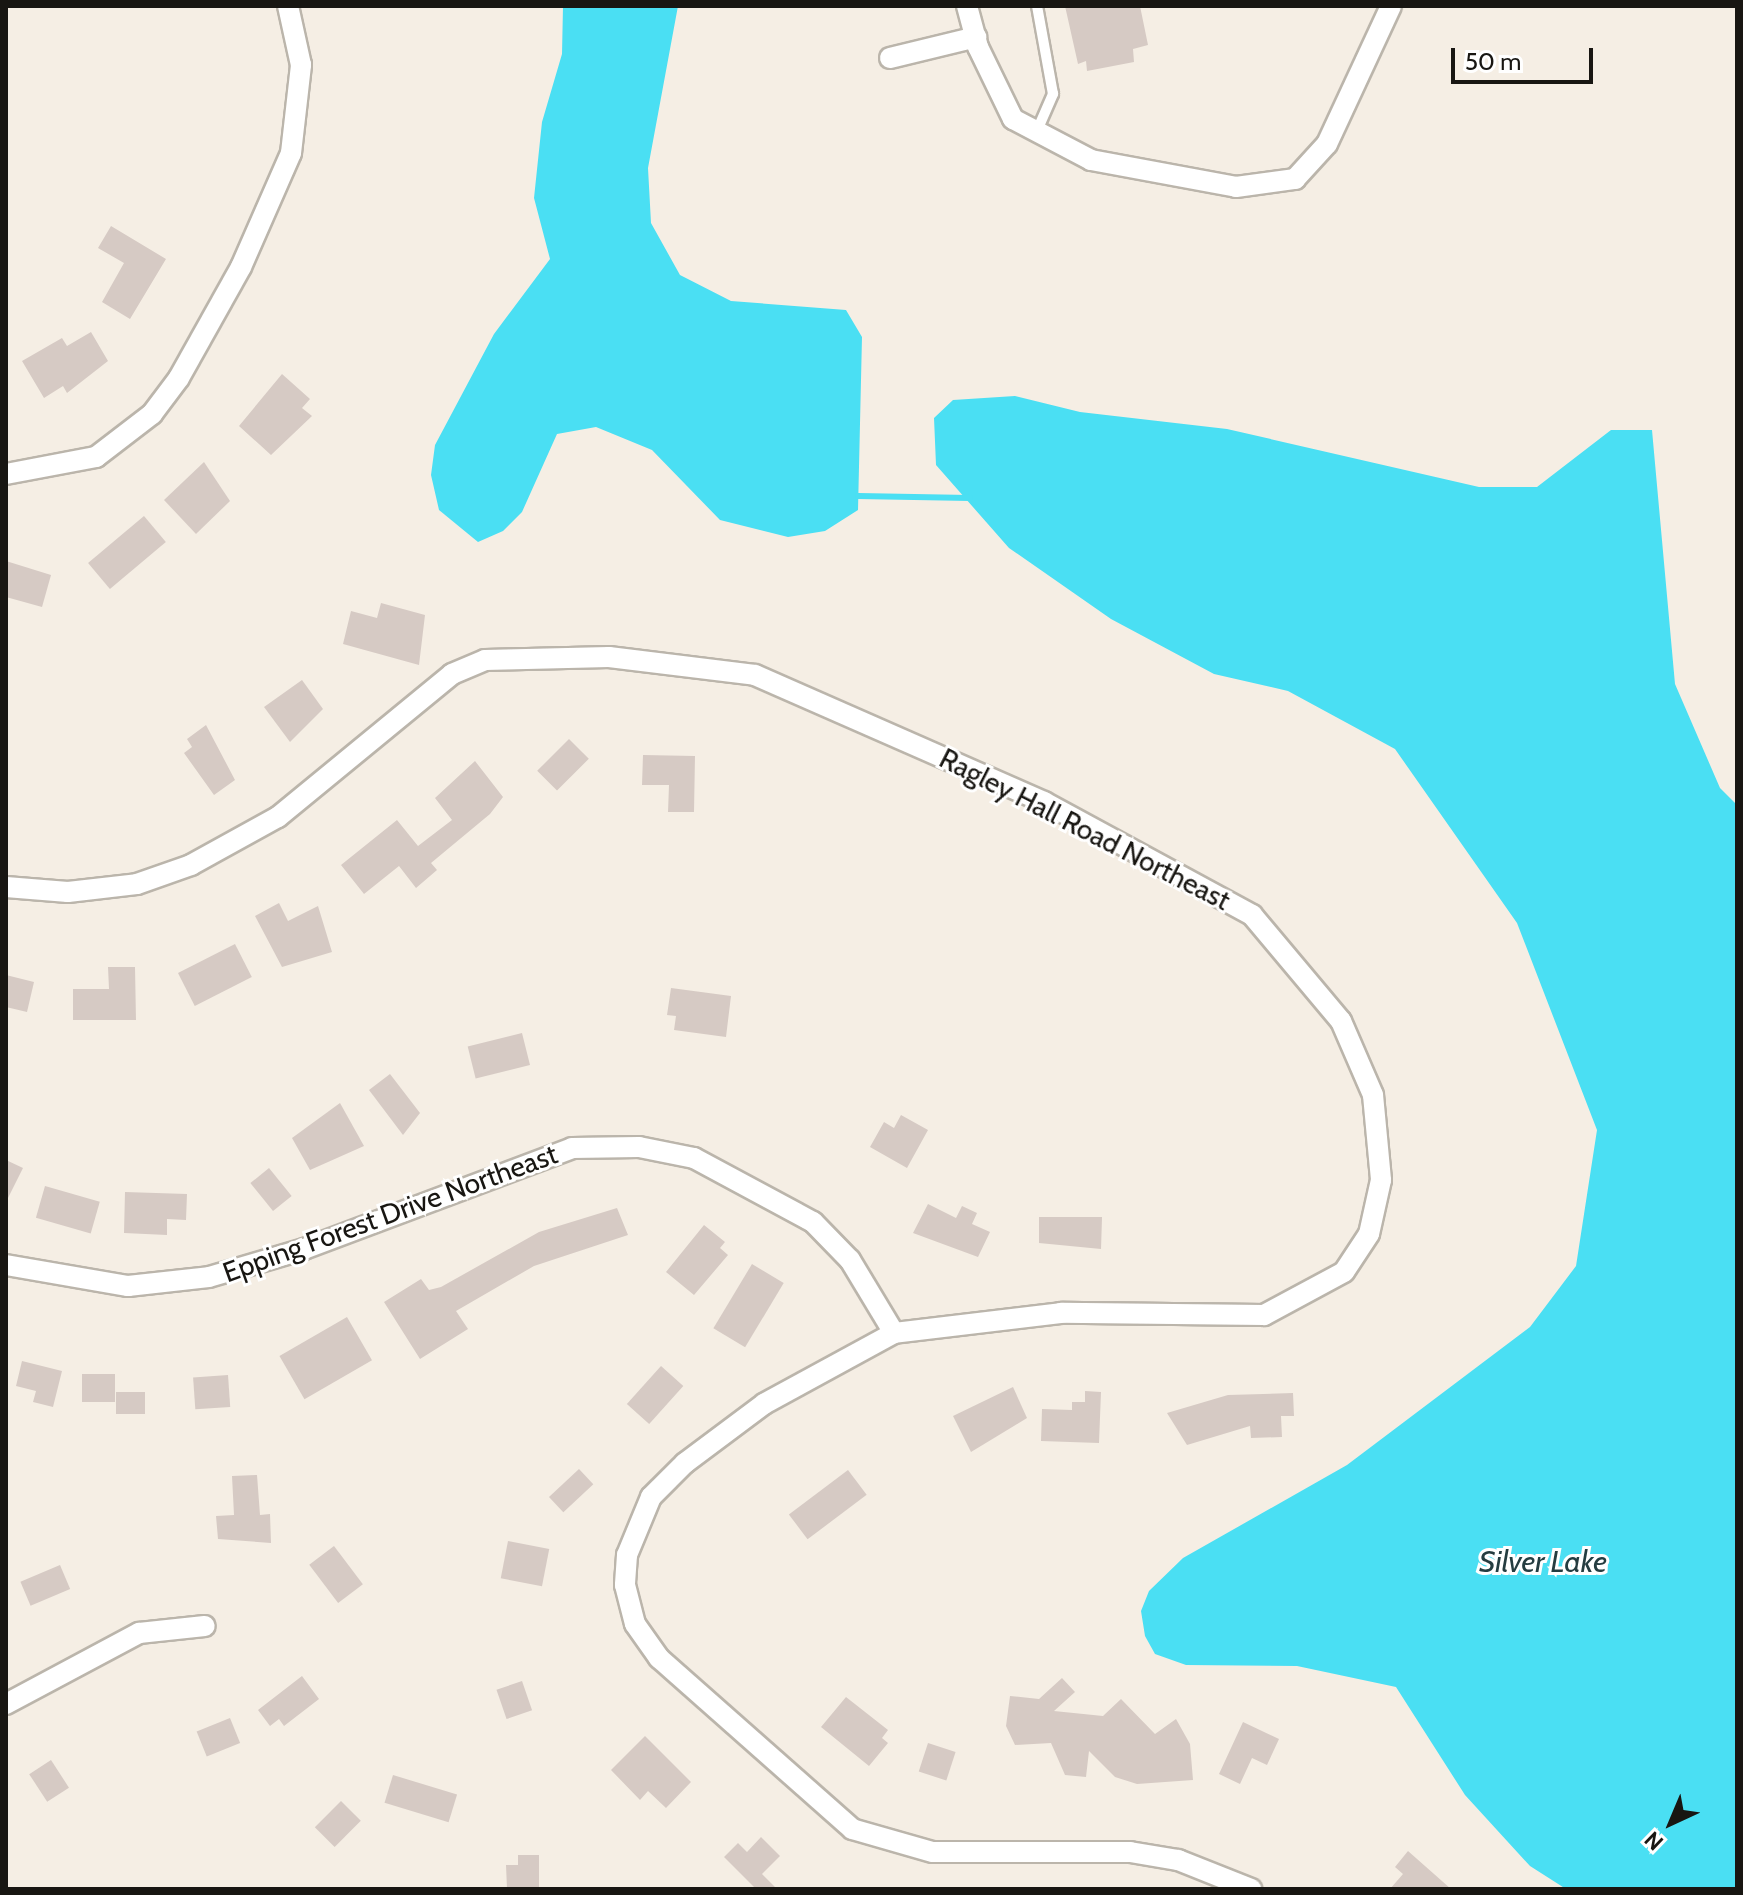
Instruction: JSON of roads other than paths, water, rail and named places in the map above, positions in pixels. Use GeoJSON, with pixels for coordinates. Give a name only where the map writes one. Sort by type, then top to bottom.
{"type":"FeatureCollection","features":[{"type":"Feature","properties":{"kind":"street"},"geometry":{"type":"LineString","coordinates":[[6,474],[96,457],[152,414],[179,378],[241,267],[291,153],[301,65],[288,6]]}},
{"type":"Feature","properties":{"kind":"street"},"geometry":{"type":"LineString","coordinates":[[967,6],[976,37],[1013,119],[1091,160],[1157,177],[1236,187],[1295,179],[1327,144],[1391,6]]}},
{"type":"Feature","properties":{"kind":"street"},"geometry":{"type":"LineString","coordinates":[[890,58],[976,37]]}},
{"type":"Feature","properties":{"kind":"street","name":"Ragley Hall Road Northeast"},"geometry":{"type":"LineString","coordinates":[[6,887],[68,892],[137,884],[191,865],[278,817],[452,674],[485,660],[609,657],[755,675],[1044,802],[1252,915],[1341,1021],[1373,1095],[1381,1180],[1369,1234],[1344,1272],[1264,1315],[1061,1313],[894,1333],[764,1404],[651,1497],[627,1555],[635,1624],[659,1658],[852,1829],[933,1852],[1130,1852],[1178,1860],[1251,1889]]}},
{"type":"Feature","properties":{"kind":"street","name":"Epping Forest Drive Northeast"},"geometry":{"type":"LineString","coordinates":[[6,1265],[128,1286],[209,1277],[304,1249],[572,1148],[639,1147],[694,1158],[813,1222],[850,1260],[894,1333]]}},
{"type":"Feature","properties":{"kind":"street"},"geometry":{"type":"LineString","coordinates":[[6,1704],[139,1633],[205,1626]]}},
{"type":"Feature","properties":{"kind":"lane"},"geometry":{"type":"LineString","coordinates":[[1036,133],[1053,94],[1037,6]]}},
{"type":"Feature","properties":{"kind":"water"},"geometry":{"type":"Polygon","coordinates":[[[563,6],[678,6],[648,168],[651,223],[680,275],[731,301],[846,310],[862,337],[858,510],[825,531],[788,537],[720,520],[652,450],[596,427],[557,434],[522,512],[503,531],[478,542],[439,510],[431,475],[435,445],[494,334],[550,259],[534,198],[542,122],[562,54],[563,6]]]}},
{"type":"Feature","properties":{"kind":"water","name":"Silver Lake"},"geometry":{"type":"Polygon","coordinates":[[[1015,396],[1080,412],[1227,429],[1479,487],[1537,487],[1611,430],[1652,430],[1675,684],[1720,788],[1737,805],[1737,1889],[1566,1889],[1530,1866],[1465,1795],[1396,1687],[1297,1666],[1186,1665],[1155,1654],[1145,1636],[1141,1611],[1149,1591],[1183,1558],[1347,1465],[1530,1327],[1576,1266],[1597,1130],[1517,923],[1395,749],[1288,691],[1214,674],[1111,619],[1009,548],[936,465],[934,418],[953,400],[1015,396]]]}},
{"type":"Feature","properties":{"kind":"waterway"},"geometry":{"type":"LineString","coordinates":[[858,496],[970,498]]}}]}
